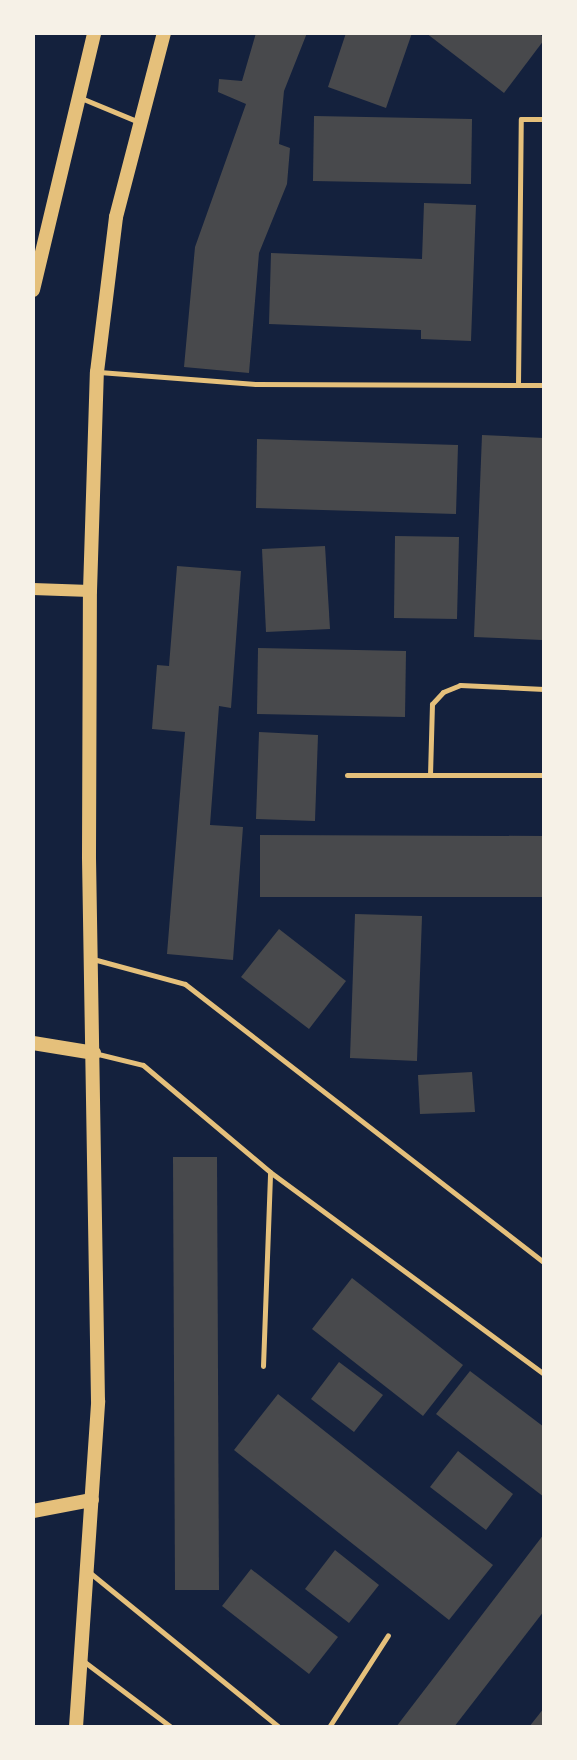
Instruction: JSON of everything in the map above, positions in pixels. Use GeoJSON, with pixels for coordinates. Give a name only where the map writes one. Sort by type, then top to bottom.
{"type":"FeatureCollection","features":[{"type":"Feature","properties":{"kind":"main road"},"geometry":{"type":"LineString","coordinates":[[33,290],[94,33]]}},
{"type":"Feature","properties":{"kind":"main road"},"geometry":{"type":"LineString","coordinates":[[76,1727],[89,1572],[98,1401],[89,592],[97,372],[116,217],[164,33]]}},
{"type":"Feature","properties":{"kind":"main road"},"geometry":{"type":"LineString","coordinates":[[33,1043],[94,1053]]}},
{"type":"Feature","properties":{"kind":"main road"},"geometry":{"type":"LineString","coordinates":[[33,1511],[92,1500]]}},
{"type":"Feature","properties":{"kind":"street"},"geometry":{"type":"LineString","coordinates":[[33,589],[89,592]]}},
{"type":"Feature","properties":{"kind":"lane"},"geometry":{"type":"LineString","coordinates":[[78,97],[139,122]]}},
{"type":"Feature","properties":{"kind":"lane"},"geometry":{"type":"LineString","coordinates":[[519,385],[521,119],[544,119]]}},
{"type":"Feature","properties":{"kind":"lane"},"geometry":{"type":"LineString","coordinates":[[97,372],[256,384],[544,385]]}},
{"type":"Feature","properties":{"kind":"lane"},"geometry":{"type":"LineString","coordinates":[[430,775],[432,704],[443,692],[460,685],[544,689]]}},
{"type":"Feature","properties":{"kind":"lane"},"geometry":{"type":"LineString","coordinates":[[347,775],[544,775]]}},
{"type":"Feature","properties":{"kind":"lane"},"geometry":{"type":"LineString","coordinates":[[93,959],[185,984],[544,1262]]}},
{"type":"Feature","properties":{"kind":"lane"},"geometry":{"type":"LineString","coordinates":[[94,1053],[143,1065],[271,1172],[544,1374]]}},
{"type":"Feature","properties":{"kind":"lane"},"geometry":{"type":"LineString","coordinates":[[263,1366],[271,1172]]}},
{"type":"Feature","properties":{"kind":"lane"},"geometry":{"type":"LineString","coordinates":[[89,1572],[279,1727]]}},
{"type":"Feature","properties":{"kind":"lane"},"geometry":{"type":"LineString","coordinates":[[329,1727],[388,1635]]}},
{"type":"Feature","properties":{"kind":"lane"},"geometry":{"type":"LineString","coordinates":[[82,1660],[171,1727]]}},
{"type":"Feature","properties":{"kind":"building"},"geometry":{"type":"Polygon","coordinates":[[[256,33],[307,33],[284,91],[279,144],[290,148],[287,184],[259,253],[249,373],[184,367],[195,247],[246,104],[218,92],[219,79],[242,81],[256,33]]]}},
{"type":"Feature","properties":{"kind":"building"},"geometry":{"type":"Polygon","coordinates":[[[346,33],[412,33],[386,108],[328,87],[346,33]]]}},
{"type":"Feature","properties":{"kind":"building"},"geometry":{"type":"Polygon","coordinates":[[[426,33],[540,33],[544,40],[504,93],[426,33]]]}},
{"type":"Feature","properties":{"kind":"building"},"geometry":{"type":"Polygon","coordinates":[[[314,116],[472,119],[471,184],[313,181],[314,116]]]}},
{"type":"Feature","properties":{"kind":"building"},"geometry":{"type":"Polygon","coordinates":[[[424,203],[476,205],[471,341],[421,339],[421,330],[269,324],[271,253],[422,259],[424,203]]]}},
{"type":"Feature","properties":{"kind":"building"},"geometry":{"type":"Polygon","coordinates":[[[482,435],[544,438],[542,640],[474,637],[482,435]]]}},
{"type":"Feature","properties":{"kind":"building"},"geometry":{"type":"Polygon","coordinates":[[[257,439],[458,445],[456,514],[256,508],[257,439]]]}},
{"type":"Feature","properties":{"kind":"building"},"geometry":{"type":"Polygon","coordinates":[[[395,536],[459,537],[457,619],[394,618],[395,536]]]}},
{"type":"Feature","properties":{"kind":"building"},"geometry":{"type":"Polygon","coordinates":[[[325,546],[330,629],[266,632],[262,549],[325,546]]]}},
{"type":"Feature","properties":{"kind":"building"},"geometry":{"type":"Polygon","coordinates":[[[177,566],[241,571],[231,708],[219,706],[210,825],[243,827],[233,960],[167,954],[185,732],[152,729],[157,665],[169,666],[177,566]]]}},
{"type":"Feature","properties":{"kind":"building"},"geometry":{"type":"Polygon","coordinates":[[[258,648],[406,651],[405,717],[257,714],[258,648]]]}},
{"type":"Feature","properties":{"kind":"building"},"geometry":{"type":"Polygon","coordinates":[[[259,732],[318,735],[315,821],[256,819],[259,732]]]}},
{"type":"Feature","properties":{"kind":"building"},"geometry":{"type":"Polygon","coordinates":[[[260,835],[544,836],[544,897],[260,897],[260,835]]]}},
{"type":"Feature","properties":{"kind":"building"},"geometry":{"type":"Polygon","coordinates":[[[355,914],[422,916],[417,1061],[350,1058],[355,914]]]}},
{"type":"Feature","properties":{"kind":"building"},"geometry":{"type":"Polygon","coordinates":[[[279,929],[346,981],[309,1029],[241,977],[279,929]]]}},
{"type":"Feature","properties":{"kind":"building"},"geometry":{"type":"Polygon","coordinates":[[[472,1072],[475,1112],[420,1114],[418,1075],[472,1072]]]}},
{"type":"Feature","properties":{"kind":"building"},"geometry":{"type":"Polygon","coordinates":[[[173,1157],[217,1157],[219,1590],[175,1590],[173,1157]]]}},
{"type":"Feature","properties":{"kind":"building"},"geometry":{"type":"Polygon","coordinates":[[[352,1278],[463,1365],[423,1416],[312,1329],[352,1278]]]}},
{"type":"Feature","properties":{"kind":"building"},"geometry":{"type":"Polygon","coordinates":[[[339,1362],[383,1395],[354,1432],[311,1399],[339,1362]]]}},
{"type":"Feature","properties":{"kind":"building"},"geometry":{"type":"Polygon","coordinates":[[[470,1371],[544,1427],[544,1497],[436,1414],[470,1371]]]}},
{"type":"Feature","properties":{"kind":"building"},"geometry":{"type":"Polygon","coordinates":[[[278,1394],[493,1565],[449,1620],[234,1450],[278,1394]]]}},
{"type":"Feature","properties":{"kind":"building"},"geometry":{"type":"Polygon","coordinates":[[[458,1451],[513,1494],[486,1530],[430,1487],[458,1451]]]}},
{"type":"Feature","properties":{"kind":"building"},"geometry":{"type":"Polygon","coordinates":[[[544,1534],[544,1611],[454,1727],[396,1727],[544,1534]]]}},
{"type":"Feature","properties":{"kind":"building"},"geometry":{"type":"Polygon","coordinates":[[[335,1550],[379,1585],[349,1623],[305,1589],[335,1550]]]}},
{"type":"Feature","properties":{"kind":"building"},"geometry":{"type":"Polygon","coordinates":[[[251,1569],[338,1637],[309,1674],[222,1606],[251,1569]]]}},
{"type":"Feature","properties":{"kind":"building"},"geometry":{"type":"Polygon","coordinates":[[[544,1708],[544,1727],[529,1727],[544,1708]]]}}]}
